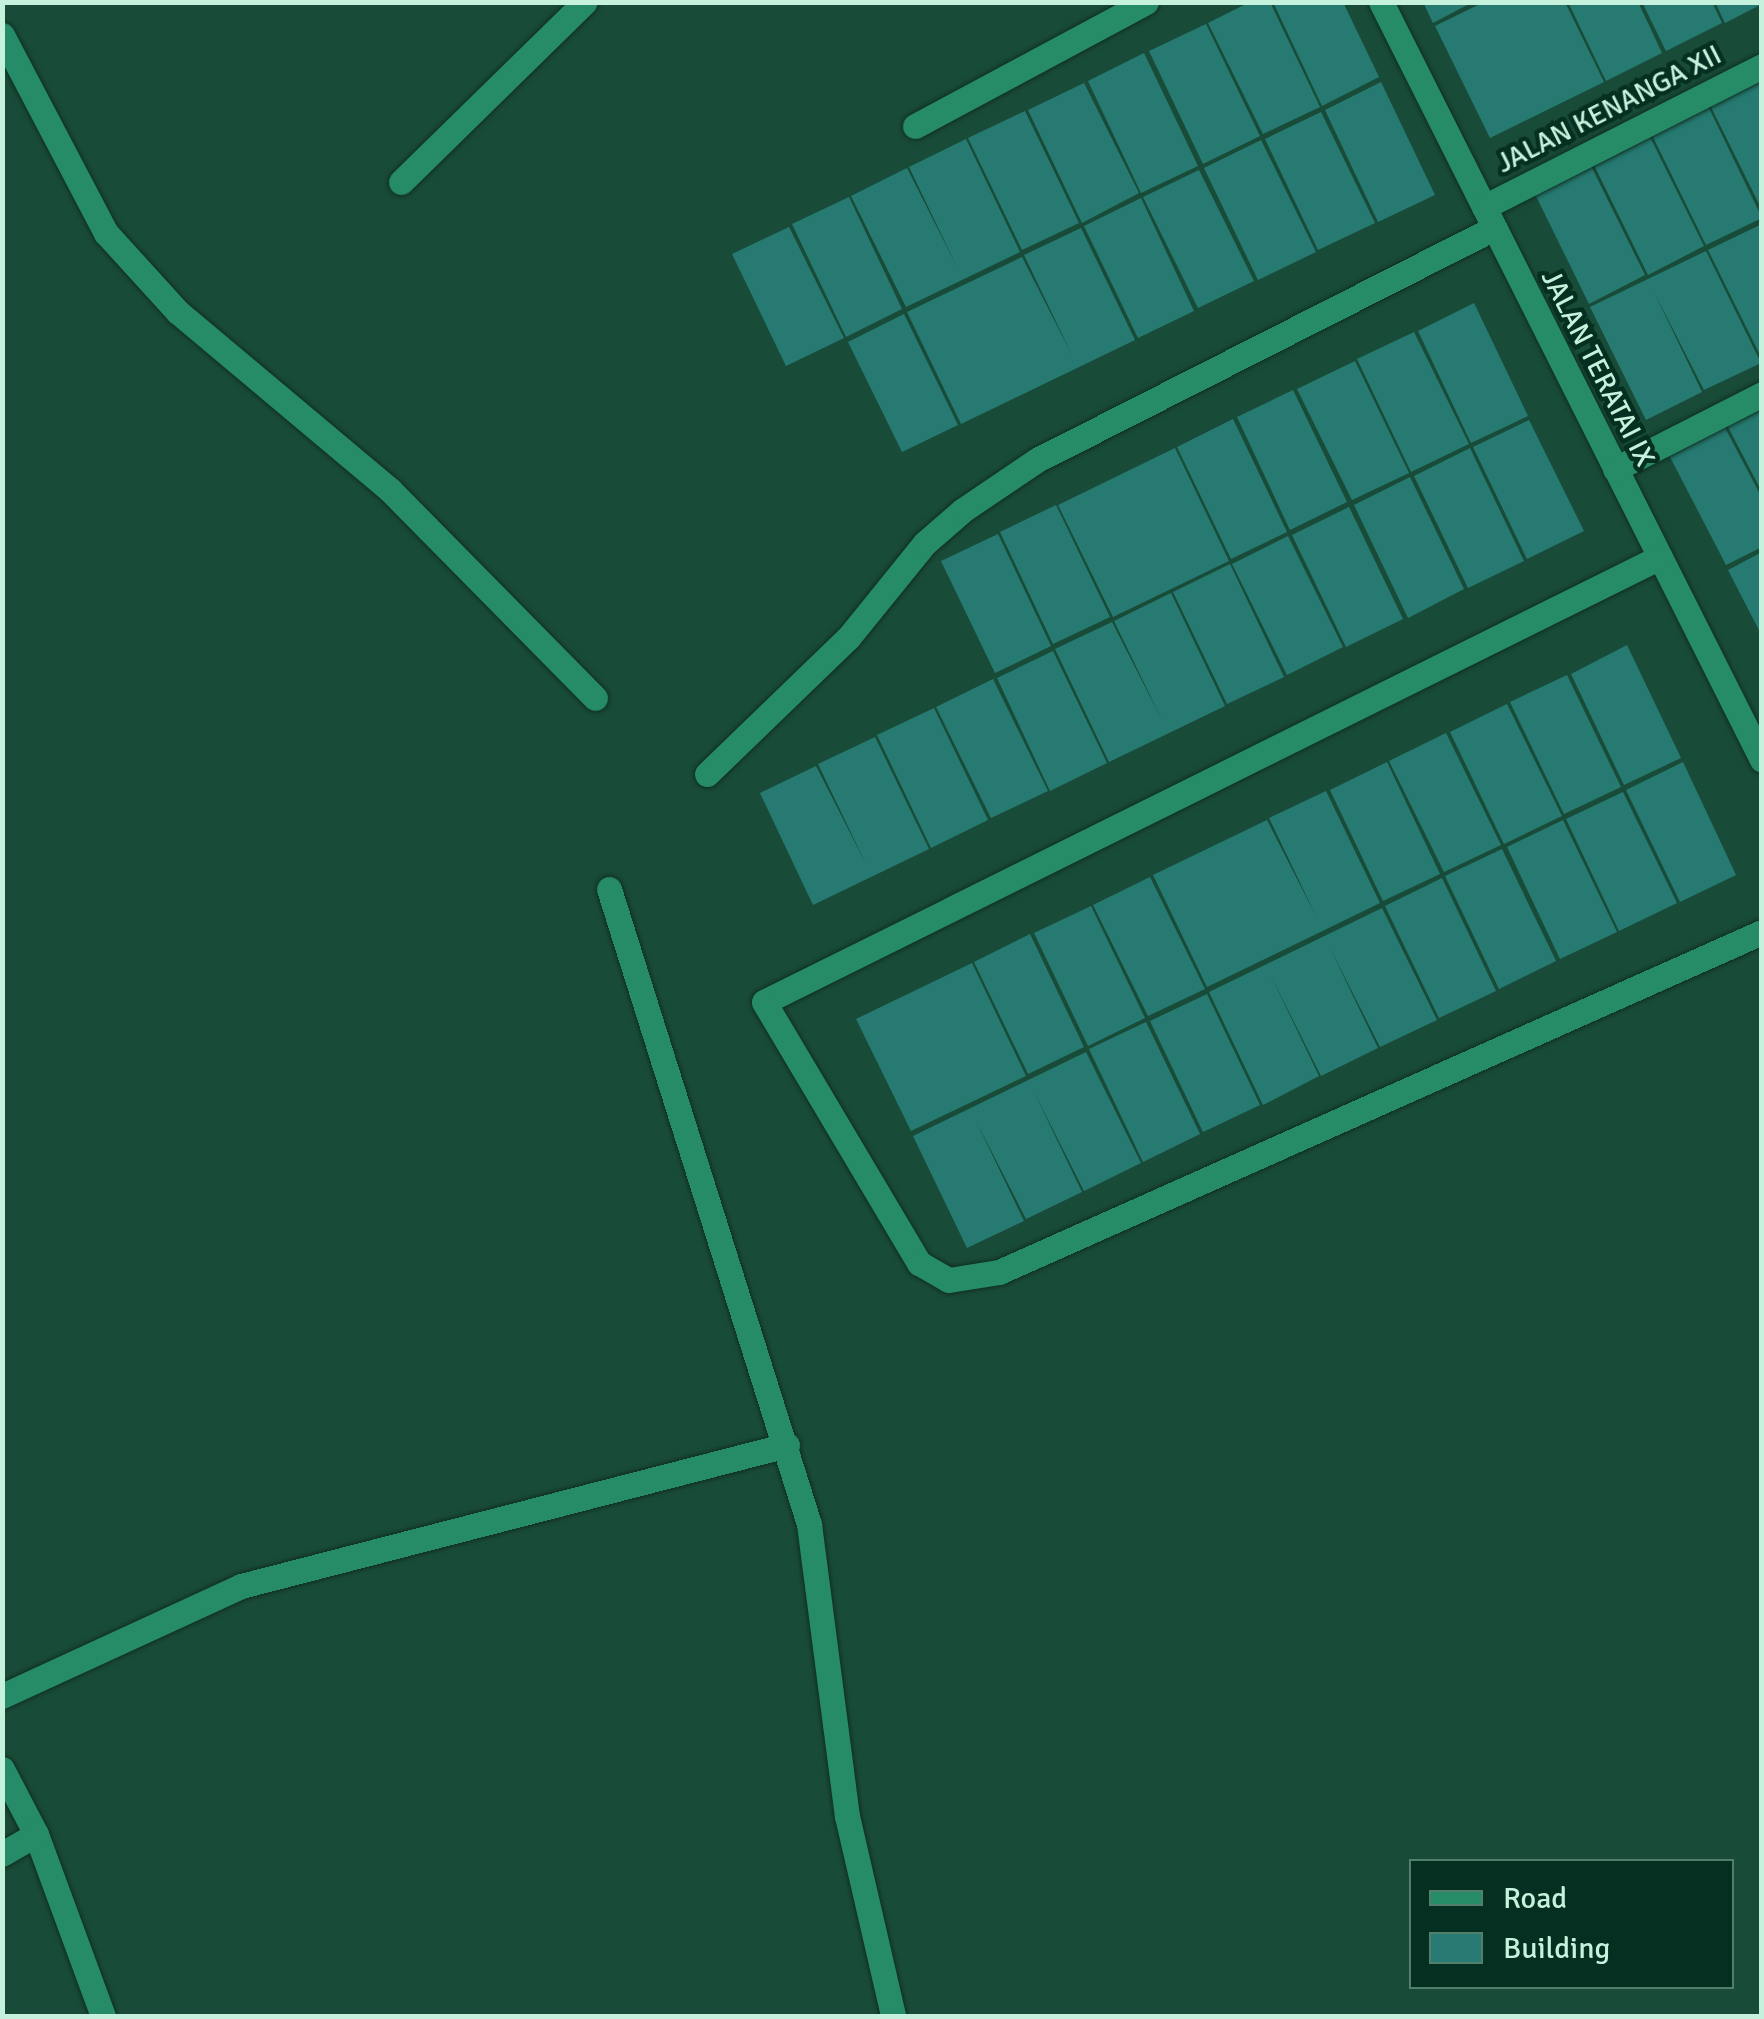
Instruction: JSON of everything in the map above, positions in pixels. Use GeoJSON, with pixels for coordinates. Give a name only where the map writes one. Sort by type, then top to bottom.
{"type":"FeatureCollection","features":[{"type":"Feature","properties":{"kind":"street"},"geometry":{"type":"LineString","coordinates":[[402,182],[585,2]]}},
{"type":"Feature","properties":{"kind":"street"},"geometry":{"type":"LineString","coordinates":[[915,126],[1146,2]]}},
{"type":"Feature","properties":{"kind":"street","name":"JALAN TERATAI IX"},"geometry":{"type":"LineString","coordinates":[[1381,2],[1660,557],[1753,724],[1762,760]]}},
{"type":"Feature","properties":{"kind":"street"},"geometry":{"type":"LineString","coordinates":[[2,36],[106,233],[178,312],[390,490],[595,698]]}},
{"type":"Feature","properties":{"kind":"street","name":"JALAN KENANGA XII"},"geometry":{"type":"LineString","coordinates":[[708,774],[848,638],[925,543],[962,510],[1037,460],[1762,66]]}},
{"type":"Feature","properties":{"kind":"street"},"geometry":{"type":"LineString","coordinates":[[1615,469],[1762,394]]}},
{"type":"Feature","properties":{"kind":"street"},"geometry":{"type":"LineString","coordinates":[[1660,557],[764,1002],[918,1264],[948,1280],[999,1272],[1762,932]]}},
{"type":"Feature","properties":{"kind":"street"},"geometry":{"type":"LineString","coordinates":[[609,890],[809,1524],[847,1816],[893,2016]]}},
{"type":"Feature","properties":{"kind":"street"},"geometry":{"type":"LineString","coordinates":[[2,1696],[241,1586],[787,1445]]}},
{"type":"Feature","properties":{"kind":"street"},"geometry":{"type":"LineString","coordinates":[[2,1768],[36,1834],[103,2016]]}},
{"type":"Feature","properties":{"kind":"street"},"geometry":{"type":"LineString","coordinates":[[2,1854],[36,1834]]}},
{"type":"Feature","properties":{"kind":"building"},"geometry":{"type":"Polygon","coordinates":[[[1250,2],[1270,2],[1320,107],[1263,134],[1208,23],[1250,2]]]}},
{"type":"Feature","properties":{"kind":"building"},"geometry":{"type":"Polygon","coordinates":[[[1273,2],[1343,2],[1379,77],[1322,106],[1273,2]]]}},
{"type":"Feature","properties":{"kind":"building"},"geometry":{"type":"Polygon","coordinates":[[[1423,2],[1473,2],[1433,23],[1423,2]]]}},
{"type":"Feature","properties":{"kind":"building"},"geometry":{"type":"Polygon","coordinates":[[[1484,2],[1565,2],[1604,82],[1490,138],[1435,26],[1484,2]]]}},
{"type":"Feature","properties":{"kind":"building"},"geometry":{"type":"Polygon","coordinates":[[[1568,2],[1638,2],[1662,53],[1606,81],[1568,2]]]}},
{"type":"Feature","properties":{"kind":"building"},"geometry":{"type":"Polygon","coordinates":[[[1642,2],[1712,2],[1722,23],[1666,51],[1642,2]]]}},
{"type":"Feature","properties":{"kind":"building"},"geometry":{"type":"Polygon","coordinates":[[[1715,2],[1762,2],[1762,4],[1725,23],[1715,2]]]}},
{"type":"Feature","properties":{"kind":"building"},"geometry":{"type":"Polygon","coordinates":[[[1206,24],[1260,136],[1203,164],[1149,51],[1206,24]]]}},
{"type":"Feature","properties":{"kind":"building"},"geometry":{"type":"Polygon","coordinates":[[[1144,53],[1198,166],[1141,193],[1088,81],[1144,53]]]}},
{"type":"Feature","properties":{"kind":"building"},"geometry":{"type":"Polygon","coordinates":[[[1762,79],[1762,210],[1710,105],[1762,79]]]}},
{"type":"Feature","properties":{"kind":"building"},"geometry":{"type":"Polygon","coordinates":[[[1381,82],[1435,195],[1378,222],[1325,110],[1381,82]]]}},
{"type":"Feature","properties":{"kind":"building"},"geometry":{"type":"Polygon","coordinates":[[[1084,83],[1139,193],[1082,223],[1028,110],[1084,83]]]}},
{"type":"Feature","properties":{"kind":"building"},"geometry":{"type":"Polygon","coordinates":[[[1708,106],[1762,218],[1706,245],[1651,133],[1708,106]]]}},
{"type":"Feature","properties":{"kind":"building"},"geometry":{"type":"Polygon","coordinates":[[[1025,111],[1079,223],[1022,250],[968,138],[1025,111]]]}},
{"type":"Feature","properties":{"kind":"building"},"geometry":{"type":"Polygon","coordinates":[[[1321,112],[1375,223],[1318,250],[1265,139],[1321,112]]]}},
{"type":"Feature","properties":{"kind":"building"},"geometry":{"type":"Polygon","coordinates":[[[1649,135],[1704,246],[1648,275],[1593,163],[1649,135]]]}},
{"type":"Feature","properties":{"kind":"building"},"geometry":{"type":"Polygon","coordinates":[[[966,139],[1020,252],[906,307],[851,196],[907,168],[957,267],[909,167],[966,139]]]}},
{"type":"Feature","properties":{"kind":"building"},"geometry":{"type":"Polygon","coordinates":[[[1261,140],[1316,252],[1258,280],[1204,168],[1261,140]]]}},
{"type":"Feature","properties":{"kind":"building"},"geometry":{"type":"Polygon","coordinates":[[[1590,164],[1645,275],[1589,304],[1534,192],[1590,164]]]}},
{"type":"Feature","properties":{"kind":"building"},"geometry":{"type":"Polygon","coordinates":[[[1199,170],[1254,281],[1198,308],[1143,197],[1199,170]]]}},
{"type":"Feature","properties":{"kind":"building"},"geometry":{"type":"Polygon","coordinates":[[[849,197],[902,309],[846,337],[792,224],[849,197]]]}},
{"type":"Feature","properties":{"kind":"building"},"geometry":{"type":"Polygon","coordinates":[[[1141,198],[1194,311],[1138,338],[1084,226],[1141,198]]]}},
{"type":"Feature","properties":{"kind":"building"},"geometry":{"type":"Polygon","coordinates":[[[1762,224],[1762,359],[1708,250],[1762,224]]]}},
{"type":"Feature","properties":{"kind":"building"},"geometry":{"type":"Polygon","coordinates":[[[789,227],[844,338],[786,366],[732,254],[789,227]]]}},
{"type":"Feature","properties":{"kind":"building"},"geometry":{"type":"Polygon","coordinates":[[[1081,228],[1135,340],[961,424],[907,312],[1022,257],[1072,355],[1024,255],[1081,228]]]}},
{"type":"Feature","properties":{"kind":"building"},"geometry":{"type":"Polygon","coordinates":[[[1706,251],[1761,363],[1704,390],[1654,292],[1702,392],[1646,420],[1590,307],[1706,251]]]}},
{"type":"Feature","properties":{"kind":"building"},"geometry":{"type":"Polygon","coordinates":[[[1474,303],[1528,416],[1471,443],[1418,331],[1474,303]]]}},
{"type":"Feature","properties":{"kind":"building"},"geometry":{"type":"Polygon","coordinates":[[[904,314],[958,425],[902,452],[848,342],[904,314]]]}},
{"type":"Feature","properties":{"kind":"building"},"geometry":{"type":"Polygon","coordinates":[[[1414,332],[1469,444],[1411,472],[1357,359],[1414,332]]]}},
{"type":"Feature","properties":{"kind":"building"},"geometry":{"type":"Polygon","coordinates":[[[1355,361],[1409,473],[1352,500],[1297,389],[1355,361]]]}},
{"type":"Feature","properties":{"kind":"building"},"geometry":{"type":"Polygon","coordinates":[[[1293,390],[1347,502],[1290,530],[1237,417],[1293,390]]]}},
{"type":"Feature","properties":{"kind":"building"},"geometry":{"type":"Polygon","coordinates":[[[1762,407],[1762,492],[1727,425],[1762,407]]]}},
{"type":"Feature","properties":{"kind":"building"},"geometry":{"type":"Polygon","coordinates":[[[1233,419],[1287,532],[1231,559],[1177,447],[1233,419]]]}},
{"type":"Feature","properties":{"kind":"building"},"geometry":{"type":"Polygon","coordinates":[[[1529,420],[1584,531],[1527,559],[1473,447],[1529,420]]]}},
{"type":"Feature","properties":{"kind":"building"},"geometry":{"type":"Polygon","coordinates":[[[1724,426],[1762,498],[1762,547],[1726,565],[1669,455],[1724,426]]]}},
{"type":"Feature","properties":{"kind":"building"},"geometry":{"type":"Polygon","coordinates":[[[1175,448],[1229,561],[1113,617],[1058,505],[1175,448]]]}},
{"type":"Feature","properties":{"kind":"building"},"geometry":{"type":"Polygon","coordinates":[[[1470,448],[1524,561],[1468,588],[1414,476],[1470,448]]]}},
{"type":"Feature","properties":{"kind":"building"},"geometry":{"type":"Polygon","coordinates":[[[1410,477],[1464,589],[1408,618],[1354,505],[1410,477]]]}},
{"type":"Feature","properties":{"kind":"building"},"geometry":{"type":"Polygon","coordinates":[[[1056,505],[1110,617],[1053,644],[1000,532],[1056,505]]]}},
{"type":"Feature","properties":{"kind":"building"},"geometry":{"type":"Polygon","coordinates":[[[1349,507],[1403,619],[1346,647],[1292,535],[1349,507]]]}},
{"type":"Feature","properties":{"kind":"building"},"geometry":{"type":"Polygon","coordinates":[[[998,534],[1051,646],[995,673],[941,561],[998,534]]]}},
{"type":"Feature","properties":{"kind":"building"},"geometry":{"type":"Polygon","coordinates":[[[1288,536],[1343,647],[1287,675],[1232,564],[1288,536]]]}},
{"type":"Feature","properties":{"kind":"building"},"geometry":{"type":"Polygon","coordinates":[[[1762,552],[1762,636],[1728,570],[1762,552]]]}},
{"type":"Feature","properties":{"kind":"building"},"geometry":{"type":"Polygon","coordinates":[[[1230,564],[1284,677],[1227,704],[1173,592],[1230,564]]]}},
{"type":"Feature","properties":{"kind":"building"},"geometry":{"type":"Polygon","coordinates":[[[1171,593],[1225,706],[1109,762],[1055,649],[1112,622],[1162,720],[1114,621],[1171,593]]]}},
{"type":"Feature","properties":{"kind":"building"},"geometry":{"type":"Polygon","coordinates":[[[1627,645],[1681,758],[1624,785],[1571,674],[1627,645]]]}},
{"type":"Feature","properties":{"kind":"building"},"geometry":{"type":"Polygon","coordinates":[[[1053,651],[1107,763],[1050,791],[997,678],[1053,651]]]}},
{"type":"Feature","properties":{"kind":"building"},"geometry":{"type":"Polygon","coordinates":[[[1567,675],[1621,787],[1564,814],[1510,702],[1567,675]]]}},
{"type":"Feature","properties":{"kind":"building"},"geometry":{"type":"Polygon","coordinates":[[[993,679],[1048,791],[991,818],[936,707],[993,679]]]}},
{"type":"Feature","properties":{"kind":"building"},"geometry":{"type":"Polygon","coordinates":[[[1507,704],[1562,816],[1504,844],[1450,732],[1507,704]]]}},
{"type":"Feature","properties":{"kind":"building"},"geometry":{"type":"Polygon","coordinates":[[[934,708],[988,820],[931,848],[877,735],[934,708]]]}},
{"type":"Feature","properties":{"kind":"building"},"geometry":{"type":"Polygon","coordinates":[[[1446,733],[1501,845],[1444,872],[1389,761],[1446,733]]]}},
{"type":"Feature","properties":{"kind":"building"},"geometry":{"type":"Polygon","coordinates":[[[875,737],[929,849],[813,905],[760,793],[816,766],[866,864],[818,764],[875,737]]]}},
{"type":"Feature","properties":{"kind":"building"},"geometry":{"type":"Polygon","coordinates":[[[1387,762],[1440,874],[1383,901],[1330,790],[1387,762]]]}},
{"type":"Feature","properties":{"kind":"building"},"geometry":{"type":"Polygon","coordinates":[[[1683,762],[1736,875],[1680,902],[1626,790],[1683,762]]]}},
{"type":"Feature","properties":{"kind":"building"},"geometry":{"type":"Polygon","coordinates":[[[1326,791],[1380,903],[1207,987],[1153,875],[1267,820],[1317,918],[1269,818],[1326,791]]]}},
{"type":"Feature","properties":{"kind":"building"},"geometry":{"type":"Polygon","coordinates":[[[1623,792],[1677,903],[1619,931],[1566,819],[1623,792]]]}},
{"type":"Feature","properties":{"kind":"building"},"geometry":{"type":"Polygon","coordinates":[[[1563,820],[1617,932],[1560,959],[1507,847],[1563,820]]]}},
{"type":"Feature","properties":{"kind":"building"},"geometry":{"type":"Polygon","coordinates":[[[1502,849],[1556,961],[1499,989],[1445,876],[1502,849]]]}},
{"type":"Feature","properties":{"kind":"building"},"geometry":{"type":"Polygon","coordinates":[[[1150,877],[1205,989],[1148,1016],[1093,905],[1150,877]]]}},
{"type":"Feature","properties":{"kind":"building"},"geometry":{"type":"Polygon","coordinates":[[[1442,878],[1496,991],[1439,1018],[1385,906],[1442,878]]]}},
{"type":"Feature","properties":{"kind":"building"},"geometry":{"type":"Polygon","coordinates":[[[1091,906],[1145,1018],[1088,1046],[1034,933],[1091,906]]]}},
{"type":"Feature","properties":{"kind":"building"},"geometry":{"type":"Polygon","coordinates":[[[1382,908],[1437,1020],[1380,1047],[1330,948],[1378,1048],[1321,1076],[1270,974],[1319,1076],[1263,1105],[1209,992],[1382,908]]]}},
{"type":"Feature","properties":{"kind":"building"},"geometry":{"type":"Polygon","coordinates":[[[1030,934],[1084,1047],[1028,1074],[974,962],[1030,934]]]}},
{"type":"Feature","properties":{"kind":"building"},"geometry":{"type":"Polygon","coordinates":[[[972,963],[1026,1076],[911,1131],[856,1019],[972,963]]]}},
{"type":"Feature","properties":{"kind":"building"},"geometry":{"type":"Polygon","coordinates":[[[1207,994],[1260,1105],[1203,1132],[1150,1021],[1207,994]]]}},
{"type":"Feature","properties":{"kind":"building"},"geometry":{"type":"Polygon","coordinates":[[[1146,1022],[1200,1134],[1143,1162],[1089,1049],[1146,1022]]]}},
{"type":"Feature","properties":{"kind":"building"},"geometry":{"type":"Polygon","coordinates":[[[1086,1052],[1141,1163],[1084,1191],[1034,1092],[1082,1192],[1026,1219],[976,1121],[1024,1221],[967,1248],[913,1136],[1086,1052]]]}}]}
